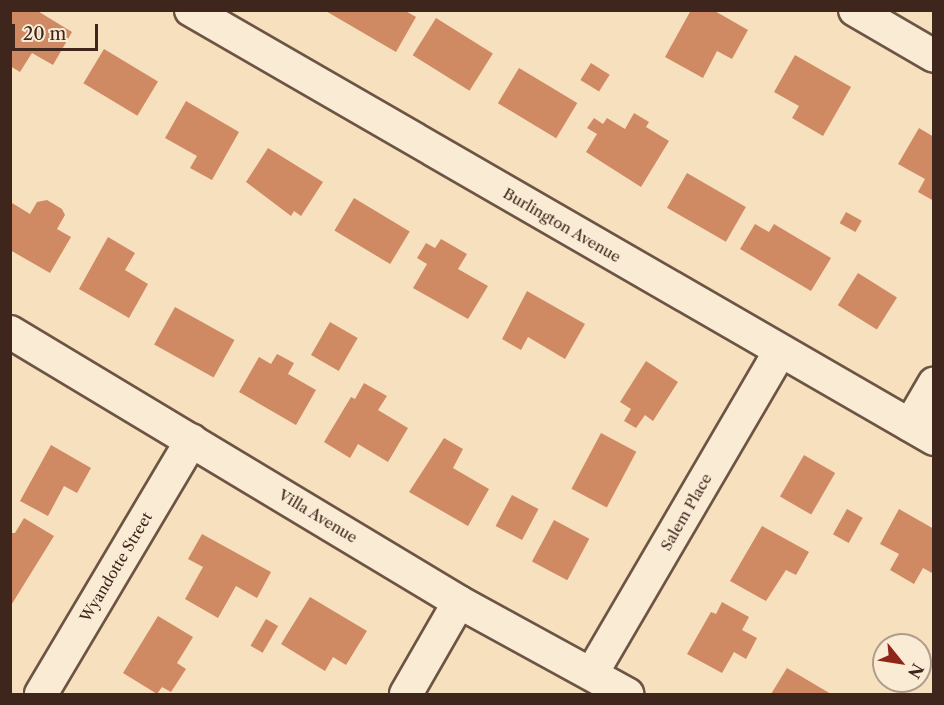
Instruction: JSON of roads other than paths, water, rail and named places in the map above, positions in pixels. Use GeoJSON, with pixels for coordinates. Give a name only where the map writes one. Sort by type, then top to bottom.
{"type":"FeatureCollection","features":[{"type":"Feature","properties":{"kind":"street","name":"Burlington Avenue"},"geometry":{"type":"LineString","coordinates":[[191,10],[922,432]]}},
{"type":"Feature","properties":{"kind":"street"},"geometry":{"type":"LineString","coordinates":[[855,10],[933,56]]}},
{"type":"Feature","properties":{"kind":"street","name":"Villa Avenue"},"geometry":{"type":"LineString","coordinates":[[10,332],[459,602],[627,694]]}},
{"type":"Feature","properties":{"kind":"street","name":"Salem Place"},"geometry":{"type":"LineString","coordinates":[[592,673],[780,351]]}},
{"type":"Feature","properties":{"kind":"street"},"geometry":{"type":"LineString","coordinates":[[922,432],[933,384]]}},
{"type":"Feature","properties":{"kind":"street","name":"Wyandotte Street"},"geometry":{"type":"LineString","coordinates":[[41,694],[192,440]]}},
{"type":"Feature","properties":{"kind":"street"},"geometry":{"type":"LineString","coordinates":[[406,694],[459,602]]}}]}
